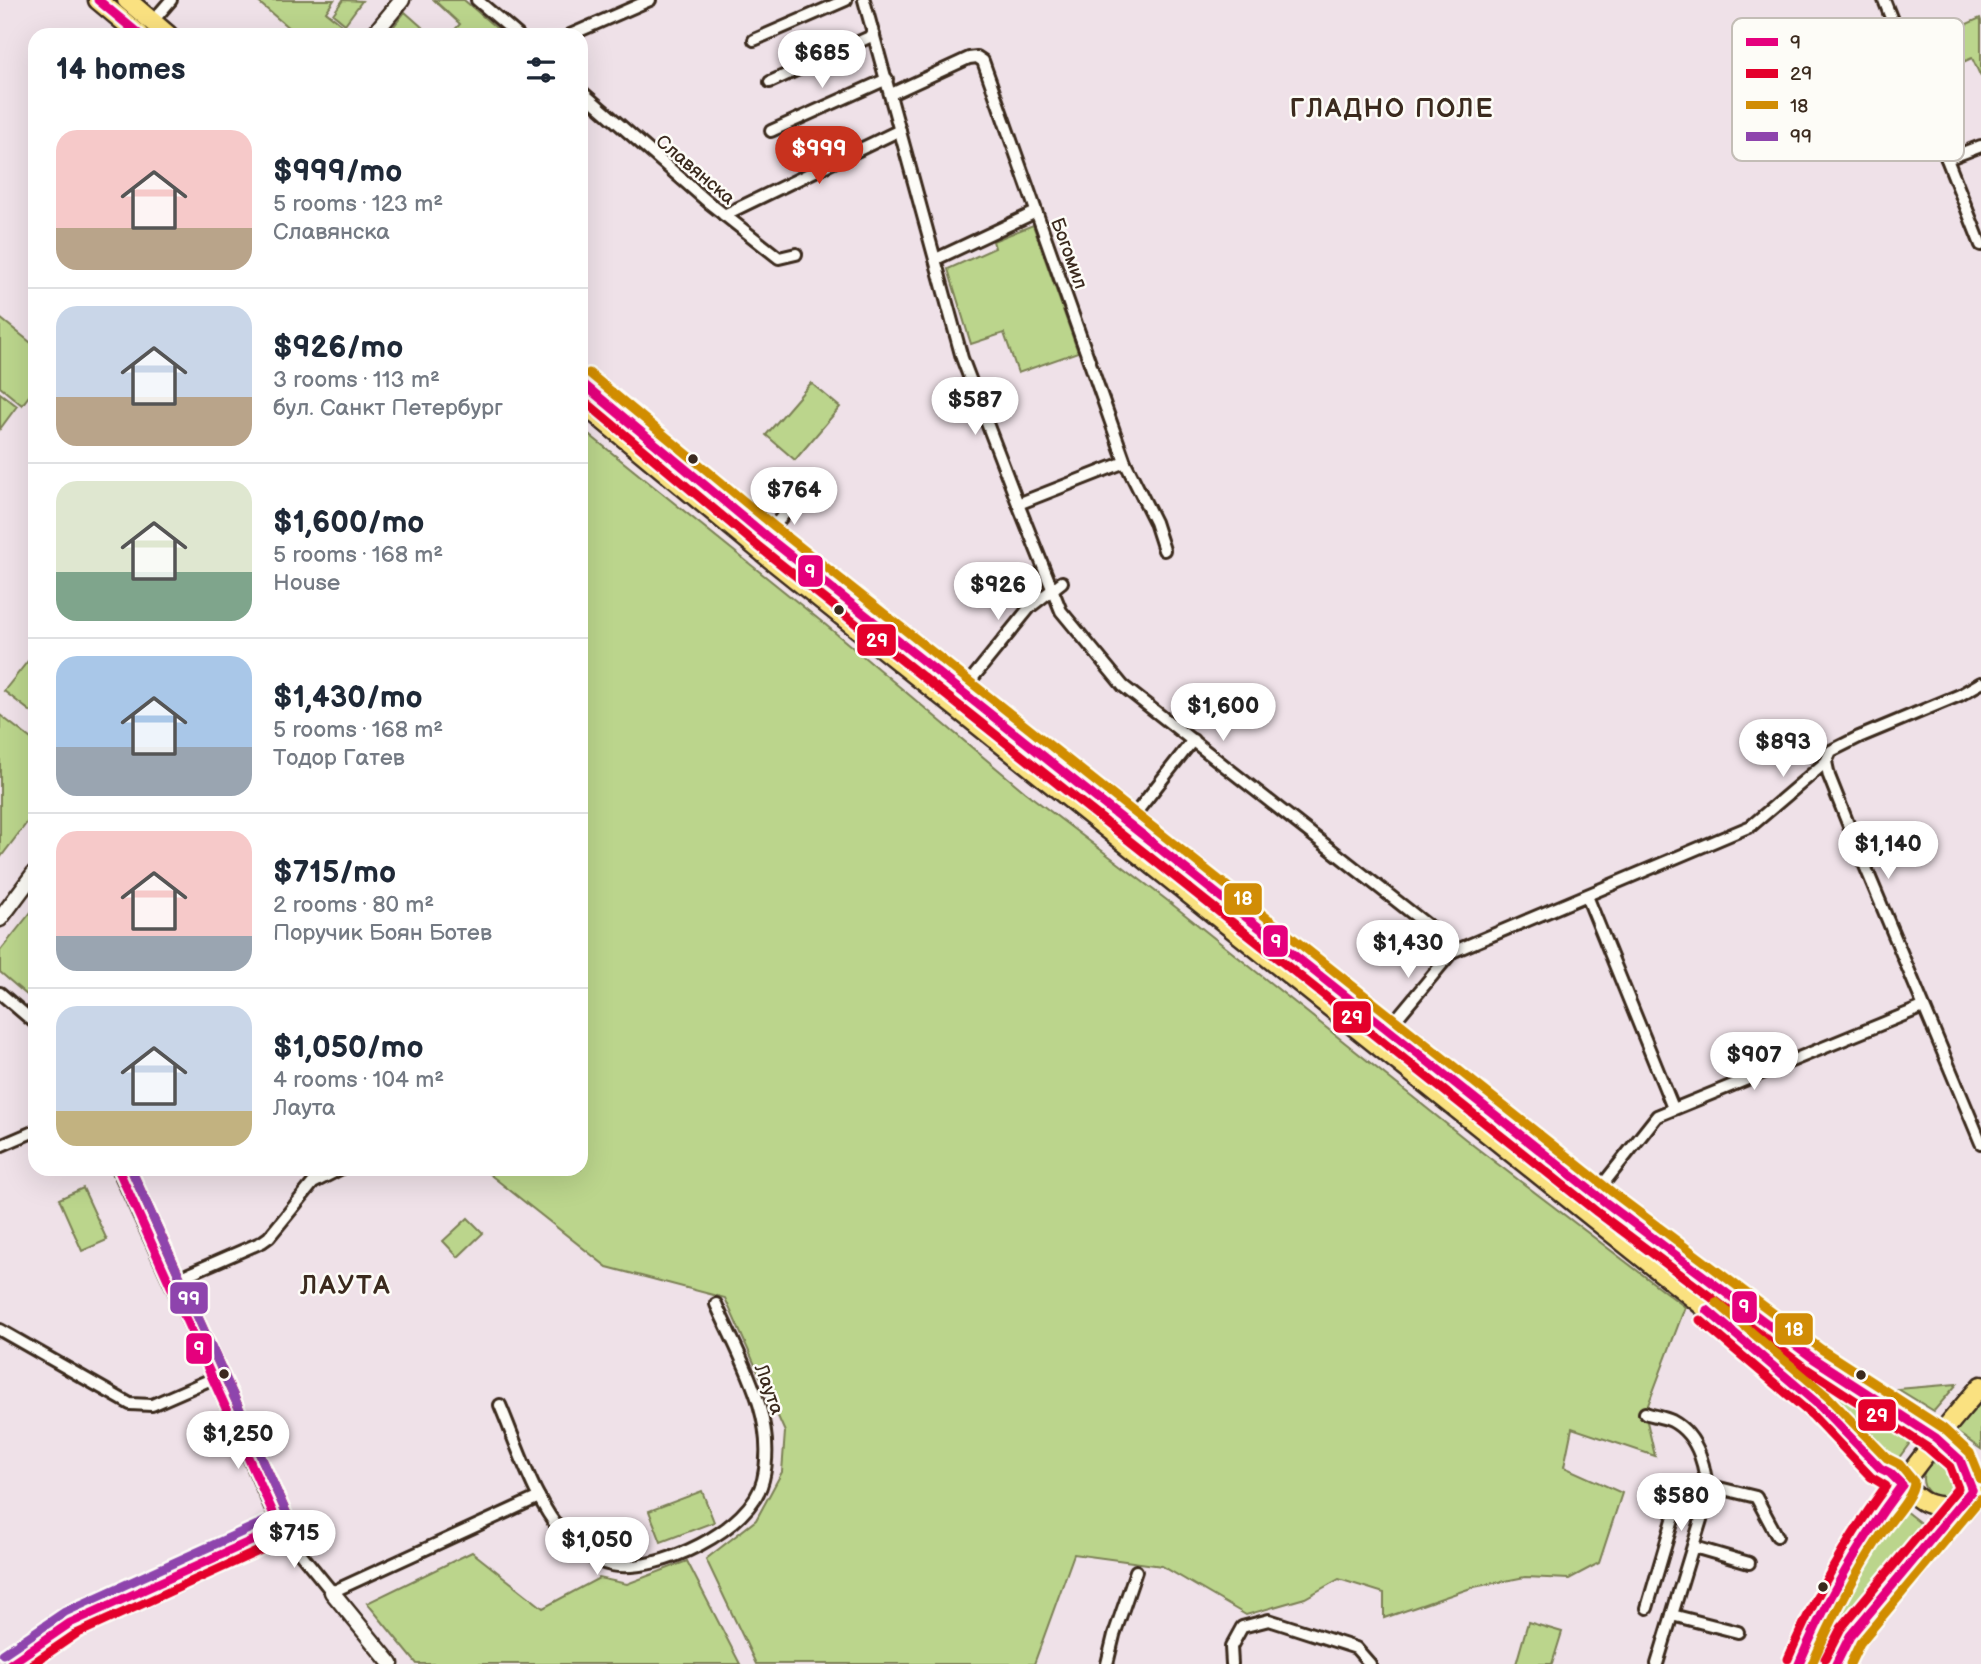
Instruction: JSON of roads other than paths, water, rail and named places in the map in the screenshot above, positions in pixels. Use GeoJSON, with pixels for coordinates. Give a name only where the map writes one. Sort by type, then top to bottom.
{"type":"FeatureCollection","features":[{"type":"Feature","properties":{"kind":"main road"},"geometry":{"type":"LineString","coordinates":[[98,0],[146,28]]}},
{"type":"Feature","properties":{"kind":"main road"},"geometry":{"type":"LineString","coordinates":[[127,0],[146,28]]}},
{"type":"Feature","properties":{"kind":"main road"},"geometry":{"type":"LineString","coordinates":[[588,388],[762,542],[1697,1301],[1820,1406],[1881,1468],[1926,1504],[1935,1507],[1959,1506]]}},
{"type":"Feature","properties":{"kind":"main road"},"geometry":{"type":"LineString","coordinates":[[588,407],[762,542],[962,691],[1596,1194],[1814,1359],[1936,1438],[1961,1460],[1977,1484],[1850,1636],[1836,1664]]}},
{"type":"Feature","properties":{"kind":"main road"},"geometry":{"type":"LineString","coordinates":[[1799,1664],[1855,1552],[1936,1438],[1981,1386]]}},
{"type":"Feature","properties":{"kind":"street"},"geometry":{"type":"LineString","coordinates":[[146,28],[171,0]]}},
{"type":"Feature","properties":{"kind":"street"},"geometry":{"type":"LineString","coordinates":[[379,28],[402,0]]}},
{"type":"Feature","properties":{"kind":"street"},"geometry":{"type":"LineString","coordinates":[[477,0],[510,28]]}},
{"type":"Feature","properties":{"kind":"street"},"geometry":{"type":"LineString","coordinates":[[586,28],[650,0]]}},
{"type":"Feature","properties":{"kind":"street"},"geometry":{"type":"LineString","coordinates":[[754,40],[846,0]]}},
{"type":"Feature","properties":{"kind":"street"},"geometry":{"type":"LineString","coordinates":[[864,0],[962,358],[1061,611],[1123,686],[1445,939],[1452,952]]}},
{"type":"Feature","properties":{"kind":"street"},"geometry":{"type":"LineString","coordinates":[[1884,0],[1891,18]]}},
{"type":"Feature","properties":{"kind":"street"},"geometry":{"type":"LineString","coordinates":[[770,82],[874,35]]}},
{"type":"Feature","properties":{"kind":"street","name":"Богомил"},"geometry":{"type":"LineString","coordinates":[[891,94],[969,58],[977,57],[983,61],[1125,461],[1155,522],[1164,550]]}},
{"type":"Feature","properties":{"kind":"street"},"geometry":{"type":"LineString","coordinates":[[771,131],[887,79]]}},
{"type":"Feature","properties":{"kind":"street","name":"Славянска"},"geometry":{"type":"LineString","coordinates":[[588,97],[724,215],[779,258],[796,254]]}},
{"type":"Feature","properties":{"kind":"street"},"geometry":{"type":"LineString","coordinates":[[724,215],[900,130]]}},
{"type":"Feature","properties":{"kind":"street"},"geometry":{"type":"LineString","coordinates":[[1964,152],[1981,146]]}},
{"type":"Feature","properties":{"kind":"street"},"geometry":{"type":"LineString","coordinates":[[1948,161],[1981,245]]}},
{"type":"Feature","properties":{"kind":"street"},"geometry":{"type":"LineString","coordinates":[[936,259],[1036,212]]}},
{"type":"Feature","properties":{"kind":"street"},"geometry":{"type":"LineString","coordinates":[[1018,505],[1125,461]]}},
{"type":"Feature","properties":{"kind":"street"},"geometry":{"type":"LineString","coordinates":[[762,542],[797,498]]}},
{"type":"Feature","properties":{"kind":"street"},"geometry":{"type":"LineString","coordinates":[[962,691],[1030,607],[1062,582]]}},
{"type":"Feature","properties":{"kind":"street"},"geometry":{"type":"LineString","coordinates":[[1388,1029],[1452,952],[1751,826],[1826,762],[1831,751],[1960,695],[1981,683]]}},
{"type":"Feature","properties":{"kind":"street"},"geometry":{"type":"LineString","coordinates":[[1128,823],[1193,740]]}},
{"type":"Feature","properties":{"kind":"street"},"geometry":{"type":"LineString","coordinates":[[1826,762],[1829,776],[1981,1143]]}},
{"type":"Feature","properties":{"kind":"street"},"geometry":{"type":"LineString","coordinates":[[0,919],[28,881]]}},
{"type":"Feature","properties":{"kind":"street"},"geometry":{"type":"LineString","coordinates":[[1587,896],[1673,1108]]}},
{"type":"Feature","properties":{"kind":"street"},"geometry":{"type":"LineString","coordinates":[[0,993],[28,1017]]}},
{"type":"Feature","properties":{"kind":"street"},"geometry":{"type":"LineString","coordinates":[[1596,1194],[1657,1116],[1923,1007]]}},
{"type":"Feature","properties":{"kind":"street"},"geometry":{"type":"LineString","coordinates":[[0,1146],[28,1134]]}},
{"type":"Feature","properties":{"kind":"street"},"geometry":{"type":"LineString","coordinates":[[121,1176],[279,1528],[391,1664]]}},
{"type":"Feature","properties":{"kind":"street"},"geometry":{"type":"LineString","coordinates":[[170,1282],[262,1242],[313,1184],[327,1176]]}},
{"type":"Feature","properties":{"kind":"street","name":"Лаута"},"geometry":{"type":"LineString","coordinates":[[500,1405],[539,1497],[567,1538],[586,1554],[607,1565],[638,1566],[657,1562],[712,1537],[737,1521],[750,1505],[763,1483],[766,1461],[766,1428],[760,1406],[716,1304]]}},
{"type":"Feature","properties":{"kind":"street"},"geometry":{"type":"LineString","coordinates":[[0,1330],[130,1404],[152,1405],[214,1378]]}},
{"type":"Feature","properties":{"kind":"street"},"geometry":{"type":"LineString","coordinates":[[1645,1413],[1671,1420],[1688,1434],[1700,1453],[1707,1485],[1707,1500],[1657,1664]]}},
{"type":"Feature","properties":{"kind":"street"},"geometry":{"type":"LineString","coordinates":[[1707,1485],[1756,1497],[1777,1536]]}},
{"type":"Feature","properties":{"kind":"street"},"geometry":{"type":"LineString","coordinates":[[1647,1608],[1680,1496]]}},
{"type":"Feature","properties":{"kind":"street"},"geometry":{"type":"LineString","coordinates":[[332,1592],[539,1497]]}},
{"type":"Feature","properties":{"kind":"street"},"geometry":{"type":"LineString","coordinates":[[10,1664],[71,1623],[279,1528]]}},
{"type":"Feature","properties":{"kind":"street"},"geometry":{"type":"LineString","coordinates":[[1693,1547],[1749,1563]]}},
{"type":"Feature","properties":{"kind":"street"},"geometry":{"type":"LineString","coordinates":[[1107,1664],[1136,1572]]}},
{"type":"Feature","properties":{"kind":"street"},"geometry":{"type":"LineString","coordinates":[[1672,1615],[1738,1632]]}},
{"type":"Feature","properties":{"kind":"street"},"geometry":{"type":"LineString","coordinates":[[1232,1664],[1231,1647],[1242,1627],[1269,1620],[1356,1648],[1370,1664]]}},
{"type":"Feature","properties":{"kind":"district","name":"ГЛАДНО ПОЛЕ"},"geometry":{"type":"Point","coordinates":[1392,108]}},
{"type":"Feature","properties":{"kind":"district","name":"ЛАУТА"},"geometry":{"type":"Point","coordinates":[346,1285]}}]}
